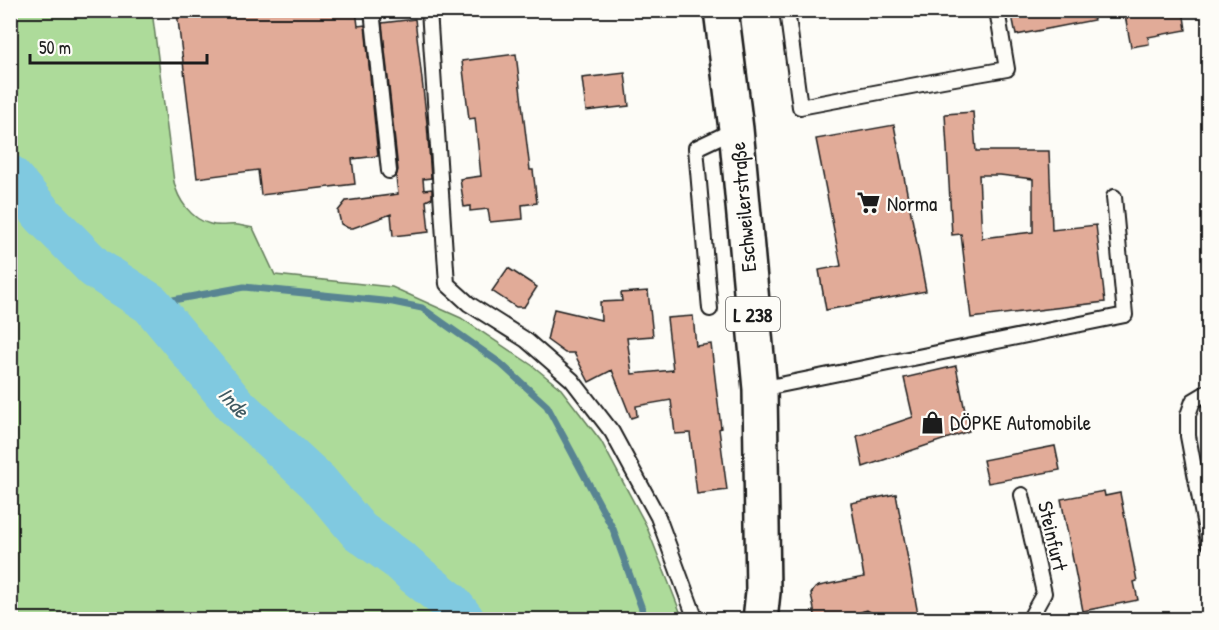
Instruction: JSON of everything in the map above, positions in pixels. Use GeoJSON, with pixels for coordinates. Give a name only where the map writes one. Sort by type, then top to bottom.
{"type":"FeatureCollection","features":[{"type":"Feature","properties":{"kind":"main road","name":"Eschweilerstraße"},"geometry":{"type":"LineString","coordinates":[[721,10],[736,129],[760,389],[763,592],[760,620]]}},
{"type":"Feature","properties":{"kind":"lane"},"geometry":{"type":"LineString","coordinates":[[372,10],[389,171]]}},
{"type":"Feature","properties":{"kind":"lane"},"geometry":{"type":"LineString","coordinates":[[429,10],[447,284],[469,304],[526,340],[572,380],[612,432],[658,517],[696,620]]}},
{"type":"Feature","properties":{"kind":"lane"},"geometry":{"type":"LineString","coordinates":[[787,10],[800,107],[1007,69],[997,10]]}},
{"type":"Feature","properties":{"kind":"lane"},"geometry":{"type":"LineString","coordinates":[[710,309],[696,148],[736,129]]}},
{"type":"Feature","properties":{"kind":"lane"},"geometry":{"type":"LineString","coordinates":[[760,389],[1125,315],[1114,197]]}},
{"type":"Feature","properties":{"kind":"lane"},"geometry":{"type":"LineString","coordinates":[[1209,392],[1194,401],[1188,415],[1188,436],[1209,542]]}},
{"type":"Feature","properties":{"kind":"lane","name":"Steinfurt"},"geometry":{"type":"LineString","coordinates":[[1022,495],[1044,593],[1029,620]]}},
{"type":"Feature","properties":{"kind":"green space"},"geometry":{"type":"Polygon","coordinates":[[[10,11],[152,11],[174,182],[186,208],[197,218],[210,224],[253,228],[275,275],[392,287],[461,318],[533,366],[561,389],[601,441],[646,525],[683,619],[11,619],[10,11]]]}},
{"type":"Feature","properties":{"kind":"building"},"geometry":{"type":"Polygon","coordinates":[[[211,10],[212,17],[266,10],[356,10],[358,26],[365,25],[378,156],[352,159],[355,184],[261,195],[258,170],[197,178],[177,12],[211,10]]]}},
{"type":"Feature","properties":{"kind":"building"},"geometry":{"type":"Polygon","coordinates":[[[1011,10],[1093,10],[1094,20],[1016,35],[1011,10]]]}},
{"type":"Feature","properties":{"kind":"building"},"geometry":{"type":"Polygon","coordinates":[[[1124,10],[1183,10],[1186,30],[1148,37],[1149,44],[1131,47],[1124,10]]]}},
{"type":"Feature","properties":{"kind":"building"},"geometry":{"type":"Polygon","coordinates":[[[415,19],[431,178],[423,179],[424,190],[432,189],[432,198],[426,201],[429,232],[393,236],[391,214],[348,228],[341,224],[338,211],[346,201],[398,194],[396,177],[398,170],[382,23],[415,19]]]}},
{"type":"Feature","properties":{"kind":"building"},"geometry":{"type":"Polygon","coordinates":[[[516,54],[530,170],[533,170],[537,203],[522,205],[523,219],[490,222],[488,209],[470,211],[470,206],[464,207],[460,179],[481,176],[475,118],[469,119],[462,61],[516,54]]]}},
{"type":"Feature","properties":{"kind":"building"},"geometry":{"type":"Polygon","coordinates":[[[625,73],[629,106],[586,111],[582,78],[625,73]]]}},
{"type":"Feature","properties":{"kind":"building"},"geometry":{"type":"Polygon","coordinates":[[[973,112],[976,151],[1049,151],[1052,230],[1096,225],[1105,302],[971,318],[961,234],[952,235],[945,114],[973,112]],[[979,175],[982,238],[1033,232],[1033,179],[979,175]]]}},
{"type":"Feature","properties":{"kind":"building","name":"Norma"},"geometry":{"type":"Polygon","coordinates":[[[894,125],[926,291],[826,310],[819,270],[841,266],[816,139],[894,125]]]}},
{"type":"Feature","properties":{"kind":"building"},"geometry":{"type":"Polygon","coordinates":[[[508,268],[537,287],[524,307],[516,307],[492,291],[508,268]]]}},
{"type":"Feature","properties":{"kind":"building"},"geometry":{"type":"Polygon","coordinates":[[[648,291],[653,336],[627,338],[632,374],[673,370],[667,318],[693,316],[696,346],[711,344],[727,490],[697,494],[690,433],[675,434],[671,400],[636,406],[637,416],[631,418],[612,370],[589,382],[574,353],[565,353],[547,340],[554,309],[601,320],[600,302],[622,301],[621,293],[648,291]]]}},
{"type":"Feature","properties":{"kind":"building","name":"DÖPKE Automobile"},"geometry":{"type":"Polygon","coordinates":[[[956,366],[969,431],[863,467],[857,436],[913,417],[904,378],[956,366]]]}},
{"type":"Feature","properties":{"kind":"building"},"geometry":{"type":"Polygon","coordinates":[[[1055,446],[1060,470],[988,483],[983,460],[1055,446]]]}},
{"type":"Feature","properties":{"kind":"building"},"geometry":{"type":"Polygon","coordinates":[[[1104,491],[1105,496],[1120,493],[1137,581],[1134,582],[1138,600],[1083,611],[1061,499],[1104,491]]]}},
{"type":"Feature","properties":{"kind":"building"},"geometry":{"type":"Polygon","coordinates":[[[896,494],[919,620],[875,620],[873,614],[867,610],[858,615],[857,620],[816,620],[811,594],[815,588],[864,577],[851,503],[896,494]]]}},
{"type":"Feature","properties":{"kind":"waterway","name":"Inde"},"geometry":{"type":"LineString","coordinates":[[10,176],[43,215],[95,268],[151,304],[235,405],[318,482],[359,531],[402,562],[450,602],[464,620]]}},
{"type":"Feature","properties":{"kind":"waterway"},"geometry":{"type":"LineString","coordinates":[[151,304],[244,287],[393,302],[422,308],[500,363],[547,406],[613,529],[646,620]]}},
{"type":"Feature","properties":{"kind":"place","name":"Norma"},"geometry":{"type":"Point","coordinates":[869,203]}},
{"type":"Feature","properties":{"kind":"place","name":"DÖPKE Automobile"},"geometry":{"type":"Point","coordinates":[932,422]}}]}
